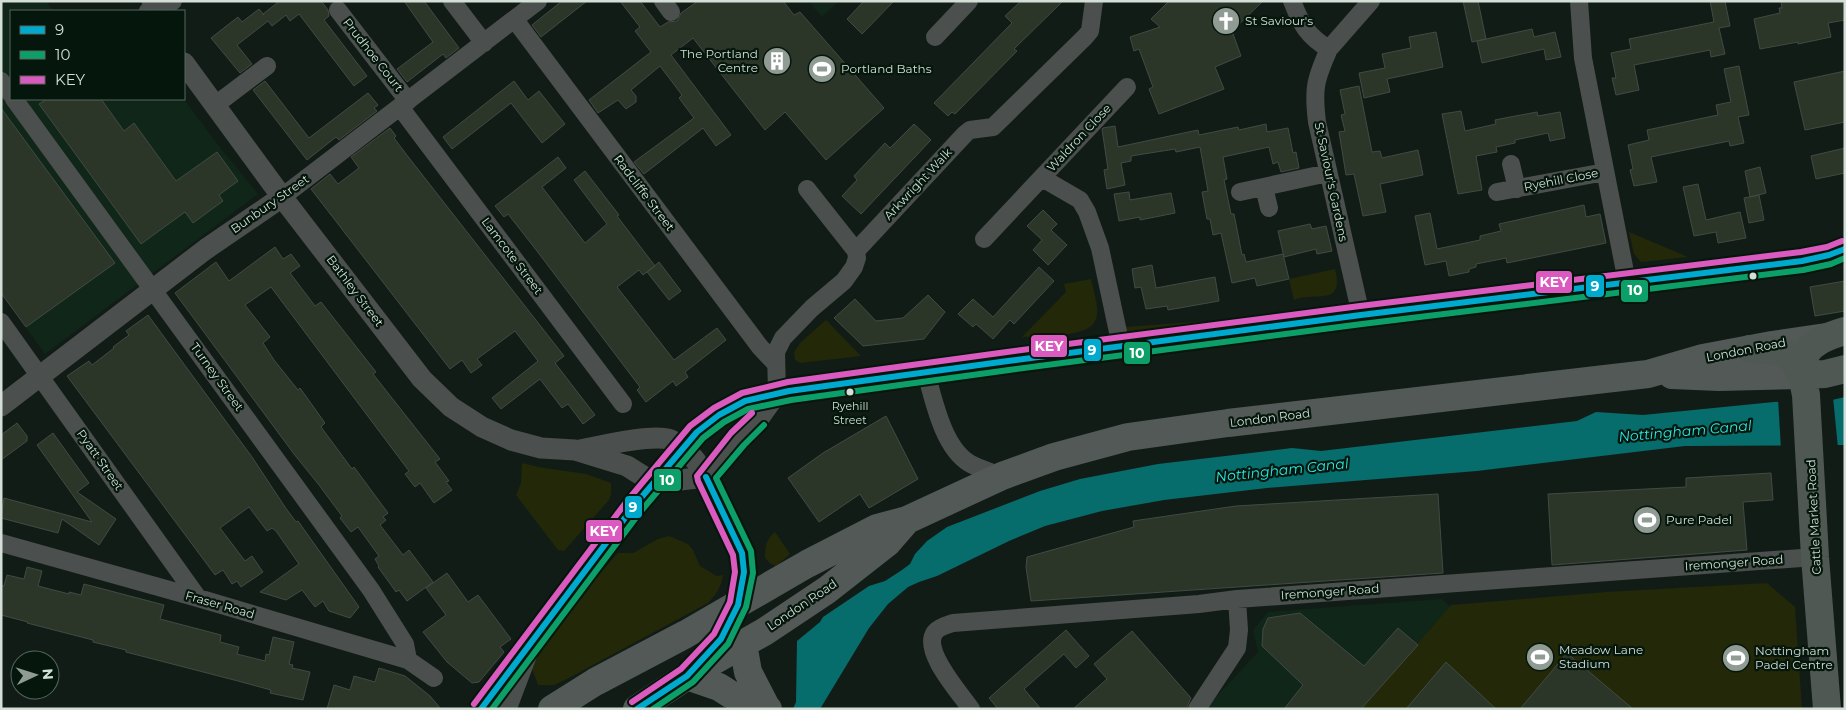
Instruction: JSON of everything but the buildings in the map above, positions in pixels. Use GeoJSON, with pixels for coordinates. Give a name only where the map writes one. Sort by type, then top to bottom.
{"type":"FeatureCollection","features":[{"type":"Feature","properties":{"kind":"highway","name":"Cattle Market Road"},"geometry":{"type":"LineString","coordinates":[[1827,709],[1815,558],[1811,460],[1803,358],[1807,351],[1835,334]]}},
{"type":"Feature","properties":{"kind":"highway"},"geometry":{"type":"LineString","coordinates":[[1750,349],[1778,351],[1788,355],[1796,362],[1804,385]]}},
{"type":"Feature","properties":{"kind":"highway","name":"London Road"},"geometry":{"type":"LineString","coordinates":[[1804,385],[1825,374],[1845,369]]}},
{"type":"Feature","properties":{"kind":"main road","name":"London Road"},"geometry":{"type":"LineString","coordinates":[[1648,374],[1703,358],[1835,334]]}},
{"type":"Feature","properties":{"kind":"main road","name":"London Road"},"geometry":{"type":"LineString","coordinates":[[552,709],[595,682],[807,564],[877,528],[907,520],[1002,476],[1054,457],[1128,437],[1228,423],[1648,374],[1719,377],[1804,385]]}},
{"type":"Feature","properties":{"kind":"main road","name":"London Road"},"geometry":{"type":"LineString","coordinates":[[637,709],[687,676],[744,644],[827,590],[887,542],[907,520]]}},
{"type":"Feature","properties":{"kind":"main road"},"geometry":{"type":"LineString","coordinates":[[744,644],[748,672],[767,708]]}},
{"type":"Feature","properties":{"kind":"main road"},"geometry":{"type":"LineString","coordinates":[[687,676],[719,687],[730,694],[767,708]]}},
{"type":"Feature","properties":{"kind":"street"},"geometry":{"type":"LineString","coordinates":[[452,1],[484,43]]}},
{"type":"Feature","properties":{"kind":"street","name":"Bunbury Street"},"geometry":{"type":"LineString","coordinates":[[1,406],[153,288],[282,197],[538,1]]}},
{"type":"Feature","properties":{"kind":"street"},"geometry":{"type":"LineString","coordinates":[[935,37],[969,1]]}},
{"type":"Feature","properties":{"kind":"street","name":"Arkwright Walk"},"geometry":{"type":"LineString","coordinates":[[777,393],[776,352],[783,338],[812,308],[844,281],[858,258],[856,251],[965,134],[970,130],[993,127],[1090,31],[1094,1]]}},
{"type":"Feature","properties":{"kind":"street"},"geometry":{"type":"LineString","coordinates":[[1292,1],[1307,33],[1329,50]]}},
{"type":"Feature","properties":{"kind":"street","name":"St Saviour's Gardens"},"geometry":{"type":"LineString","coordinates":[[1361,314],[1317,122],[1314,96],[1316,82],[1329,50],[1372,1]]}},
{"type":"Feature","properties":{"kind":"street"},"geometry":{"type":"LineString","coordinates":[[1579,1],[1583,58],[1627,282]]}},
{"type":"Feature","properties":{"kind":"street","name":"Prudhoe Court"},"geometry":{"type":"LineString","coordinates":[[338,10],[404,104]]}},
{"type":"Feature","properties":{"kind":"street","name":"Radcliffe Street"},"geometry":{"type":"LineString","coordinates":[[515,20],[755,341],[776,364]]}},
{"type":"Feature","properties":{"kind":"street","name":"Bathley Street"},"geometry":{"type":"LineString","coordinates":[[185,64],[282,197],[422,379],[451,407],[482,427],[511,440],[541,448],[575,450],[658,437],[671,440],[683,448]]}},
{"type":"Feature","properties":{"kind":"street"},"geometry":{"type":"LineString","coordinates":[[214,106],[267,66]]}},
{"type":"Feature","properties":{"kind":"street"},"geometry":{"type":"LineString","coordinates":[[1,81],[10,93]]}},
{"type":"Feature","properties":{"kind":"street","name":"Waldron Close"},"geometry":{"type":"LineString","coordinates":[[1121,346],[1100,248],[1087,212],[1080,200],[1042,178],[1127,87]]}},
{"type":"Feature","properties":{"kind":"street","name":"Turney Street"},"geometry":{"type":"LineString","coordinates":[[15,100],[371,590],[404,644],[408,660]]}},
{"type":"Feature","properties":{"kind":"street","name":"Lamcote Street"},"geometry":{"type":"LineString","coordinates":[[404,104],[623,404]]}},
{"type":"Feature","properties":{"kind":"street","name":"Ryehill Close"},"geometry":{"type":"LineString","coordinates":[[1511,164],[1517,189]]}},
{"type":"Feature","properties":{"kind":"street"},"geometry":{"type":"LineString","coordinates":[[1240,192],[1328,172]]}},
{"type":"Feature","properties":{"kind":"street","name":"Ryehill Close"},"geometry":{"type":"LineString","coordinates":[[1497,192],[1605,172]]}},
{"type":"Feature","properties":{"kind":"street"},"geometry":{"type":"LineString","coordinates":[[984,239],[1042,178]]}},
{"type":"Feature","properties":{"kind":"street"},"geometry":{"type":"LineString","coordinates":[[1264,187],[1268,208]]}},
{"type":"Feature","properties":{"kind":"street"},"geometry":{"type":"LineString","coordinates":[[807,189],[856,251]]}},
{"type":"Feature","properties":{"kind":"street"},"geometry":{"type":"LineString","coordinates":[[506,709],[531,643],[645,477],[683,448],[697,432],[722,413],[745,401],[777,393],[1361,314],[1802,261],[1845,249]]}},
{"type":"Feature","properties":{"kind":"street","name":"Pyatt Street"},"geometry":{"type":"LineString","coordinates":[[1,322],[198,598]]}},
{"type":"Feature","properties":{"kind":"street"},"geometry":{"type":"LineString","coordinates":[[926,373],[938,413],[949,440],[957,453],[972,465],[1002,476]]}},
{"type":"Feature","properties":{"kind":"street"},"geometry":{"type":"LineString","coordinates":[[645,477],[706,477],[738,439],[757,421],[777,393]]}},
{"type":"Feature","properties":{"kind":"street"},"geometry":{"type":"LineString","coordinates":[[683,448],[695,460],[706,477],[742,553],[744,572],[738,604]]}},
{"type":"Feature","properties":{"kind":"street","name":"Bathley Street"},"geometry":{"type":"LineString","coordinates":[[575,450],[627,466],[645,477]]}},
{"type":"Feature","properties":{"kind":"street","name":"Fraser Road"},"geometry":{"type":"LineString","coordinates":[[1,543],[198,598],[408,660],[434,678]]}},
{"type":"Feature","properties":{"kind":"street","name":"Iremonger Road"},"geometry":{"type":"LineString","coordinates":[[972,709],[938,663],[934,654],[933,636],[940,628],[953,624],[1237,599],[1815,558]]}},
{"type":"Feature","properties":{"kind":"street"},"geometry":{"type":"LineString","coordinates":[[1197,709],[1237,648],[1239,630],[1237,599]]}},
{"type":"Feature","properties":{"kind":"street","name":"London Road"},"geometry":{"type":"LineString","coordinates":[[687,676],[721,639],[738,604]]}},
{"type":"Feature","properties":{"kind":"shaded area"},"geometry":{"type":"Polygon","coordinates":[[[1,1],[46,1],[52,10],[10,10],[10,100],[185,100],[258,194],[45,354],[1,293],[1,1]]]}},
{"type":"Feature","properties":{"kind":"shaded area"},"geometry":{"type":"Polygon","coordinates":[[[808,1],[839,1],[822,17],[808,1]]]}},
{"type":"Feature","properties":{"kind":"shaded area"},"geometry":{"type":"Polygon","coordinates":[[[1629,232],[1688,257],[1641,262],[1634,254],[1629,232]]]}},
{"type":"Feature","properties":{"kind":"shaded area"},"geometry":{"type":"Polygon","coordinates":[[[1335,269],[1337,281],[1336,289],[1332,294],[1294,300],[1289,279],[1335,269]]]}},
{"type":"Feature","properties":{"kind":"shaded area"},"geometry":{"type":"Polygon","coordinates":[[[1091,279],[1096,300],[1097,317],[1091,327],[1083,331],[1062,335],[1022,337],[1066,292],[1064,284],[1091,279]]]}},
{"type":"Feature","properties":{"kind":"shaded area"},"geometry":{"type":"Polygon","coordinates":[[[826,320],[861,356],[800,363],[795,360],[794,352],[801,342],[826,320]]]}},
{"type":"Feature","properties":{"kind":"shaded area"},"geometry":{"type":"Polygon","coordinates":[[[1222,320],[1221,322],[1128,333],[1125,327],[1222,320]]]}},
{"type":"Feature","properties":{"kind":"shaded area"},"geometry":{"type":"Polygon","coordinates":[[[522,463],[586,474],[611,483],[609,500],[564,551],[558,550],[516,495],[521,483],[522,463]]]}},
{"type":"Feature","properties":{"kind":"shaded area"},"geometry":{"type":"Polygon","coordinates":[[[775,532],[790,554],[776,566],[765,558],[767,544],[775,532]]]}},
{"type":"Feature","properties":{"kind":"shaded area"},"geometry":{"type":"Polygon","coordinates":[[[669,536],[688,544],[693,550],[700,566],[717,576],[723,575],[720,587],[711,600],[567,679],[554,685],[538,685],[531,666],[596,577],[618,553],[633,553],[658,539],[669,536]]]}},
{"type":"Feature","properties":{"kind":"shaded area","name":"Meadow Lane Stadium"},"geometry":{"type":"Polygon","coordinates":[[[1767,583],[1795,607],[1802,709],[1361,709],[1451,605],[1606,592],[1767,583]]]}},
{"type":"Feature","properties":{"kind":"shaded area"},"geometry":{"type":"Polygon","coordinates":[[[1442,599],[1454,610],[1366,709],[1205,709],[1258,652],[1253,630],[1268,612],[1442,599]]]}},
{"type":"Feature","properties":{"kind":"water","name":"Nottingham Canal"},"geometry":{"type":"Polygon","coordinates":[[[1845,397],[1845,445],[1685,446],[1477,471],[1267,488],[1164,500],[1102,511],[1045,526],[1009,541],[937,576],[908,587],[888,604],[869,628],[820,709],[793,709],[796,702],[797,641],[820,622],[823,617],[869,586],[885,581],[902,570],[910,564],[915,554],[927,541],[947,527],[1040,491],[1080,479],[1158,464],[1292,448],[1321,451],[1577,421],[1596,412],[1643,415],[1774,402],[1832,400],[1845,397]]]}},
{"type":"Feature","properties":{"kind":"pier"},"geometry":{"type":"Polygon","coordinates":[[[1833,397],[1838,448],[1781,449],[1778,399],[1833,397]]]}},
{"type":"Feature","properties":{"kind":"transit line","name":"KEY"},"geometry":{"type":"LineString","coordinates":[[474,704],[627,501],[690,426],[714,408],[742,393],[788,382],[1007,352],[1360,306],[1801,252],[1827,247],[1842,241]]}},
{"type":"Feature","properties":{"kind":"transit line","name":"9"},"geometry":{"type":"LineString","coordinates":[[481,709],[634,506],[697,432],[719,415],[745,401],[789,391],[1008,361],[1361,315],[1802,261],[1845,249]]}},
{"type":"Feature","properties":{"kind":"transit line","name":"10"},"geometry":{"type":"LineString","coordinates":[[492,709],[641,511],[703,438],[724,422],[748,409],[791,400],[1009,370],[1362,324],[1803,270],[1831,264],[1845,258]]}},
{"type":"Feature","properties":{"kind":"transit line","name":"KEY"},"geometry":{"type":"LineString","coordinates":[[632,702],[681,669],[714,634],[730,602],[735,572],[733,555],[697,476],[731,433],[752,413]]}},
{"type":"Feature","properties":{"kind":"transit line","name":"10"},"geometry":{"type":"LineString","coordinates":[[653,709],[693,682],[728,644],[746,607],[753,573],[751,551],[716,478],[764,425]]}},
{"type":"Feature","properties":{"kind":"transit line","name":"9"},"geometry":{"type":"LineString","coordinates":[[637,709],[687,676],[721,639],[738,605],[744,572],[742,553],[706,477]]}},
{"type":"Feature","properties":{"kind":"place","name":"St Saviour's"},"geometry":{"type":"Point","coordinates":[1226,21]}},
{"type":"Feature","properties":{"kind":"place","name":"The Portland Centre"},"geometry":{"type":"Point","coordinates":[777,61]}},
{"type":"Feature","properties":{"kind":"place","name":"Portland Baths"},"geometry":{"type":"Point","coordinates":[822,69]}},
{"type":"Feature","properties":{"kind":"place","name":"Ryehill Street"},"geometry":{"type":"Point","coordinates":[850,392]}},
{"type":"Feature","properties":{"kind":"place","name":"Pure Padel"},"geometry":{"type":"Point","coordinates":[1647,520]}},
{"type":"Feature","properties":{"kind":"place","name":"Meadow Lane Stadium"},"geometry":{"type":"Point","coordinates":[1540,657]}},
{"type":"Feature","properties":{"kind":"place","name":"Nottingham Padel Centre"},"geometry":{"type":"Point","coordinates":[1736,658]}}]}
